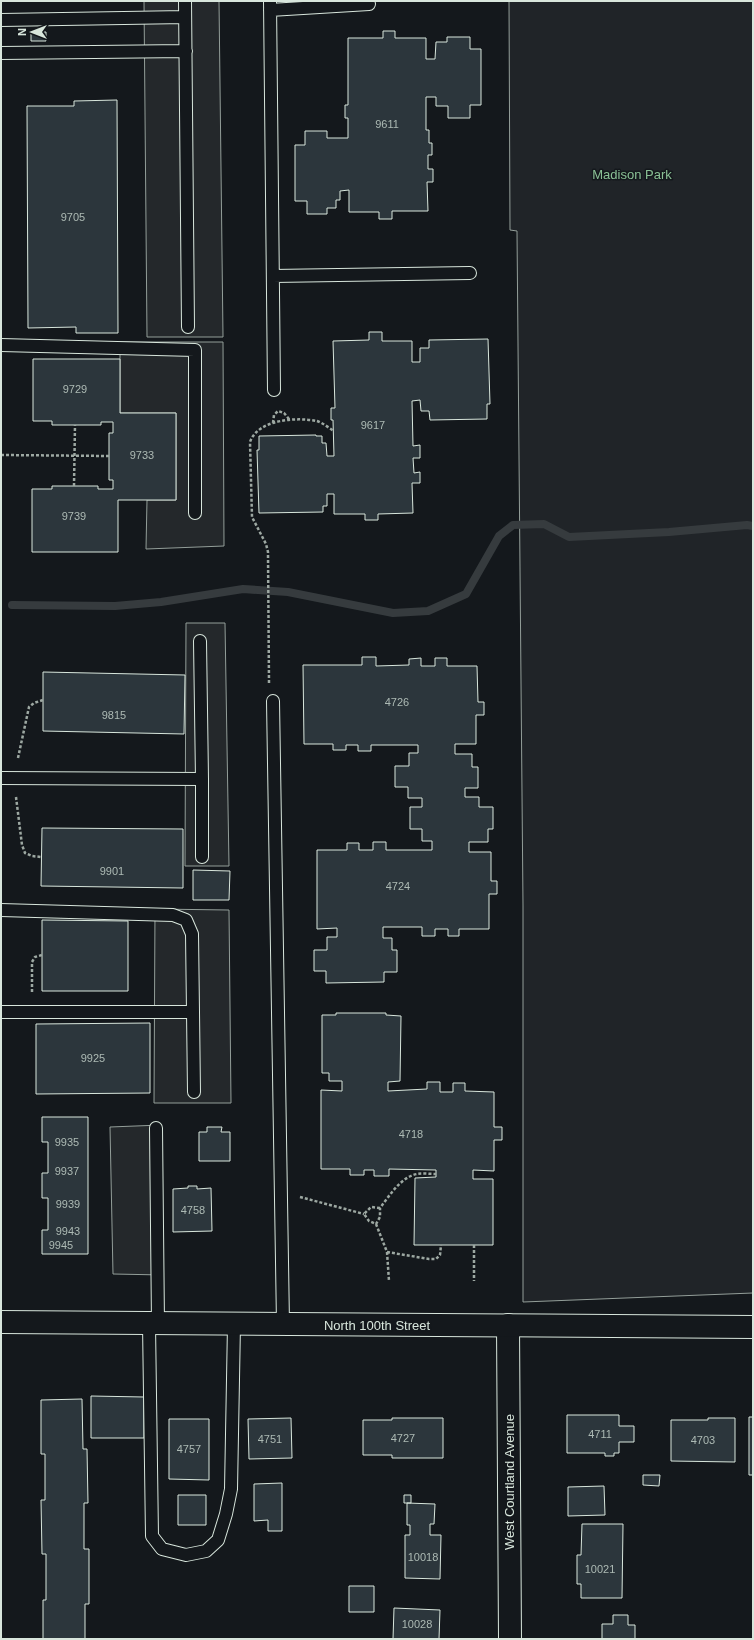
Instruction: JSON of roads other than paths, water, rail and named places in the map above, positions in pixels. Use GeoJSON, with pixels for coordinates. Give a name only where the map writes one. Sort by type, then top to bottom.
{"type":"FeatureCollection","features":[{"type":"Feature","properties":{"kind":"street","name":"North 100th Street"},"geometry":{"type":"LineString","coordinates":[[1,1322],[753,1327]]}},
{"type":"Feature","properties":{"kind":"street","name":"West Courtland Avenue"},"geometry":{"type":"LineString","coordinates":[[508,1325],[510,1639]]}},
{"type":"Feature","properties":{"kind":"lane"},"geometry":{"type":"LineString","coordinates":[[185,1],[188,327]]}},
{"type":"Feature","properties":{"kind":"lane"},"geometry":{"type":"LineString","coordinates":[[274,390],[270,5],[369,4]]}},
{"type":"Feature","properties":{"kind":"lane"},"geometry":{"type":"LineString","coordinates":[[1,20],[185,17]]}},
{"type":"Feature","properties":{"kind":"lane"},"geometry":{"type":"LineString","coordinates":[[1,52],[186,51]]}},
{"type":"Feature","properties":{"kind":"lane"},"geometry":{"type":"LineString","coordinates":[[273,276],[470,273]]}},
{"type":"Feature","properties":{"kind":"lane"},"geometry":{"type":"LineString","coordinates":[[1,345],[194,350],[195,513]]}},
{"type":"Feature","properties":{"kind":"lane"},"geometry":{"type":"LineString","coordinates":[[200,641],[202,857]]}},
{"type":"Feature","properties":{"kind":"lane"},"geometry":{"type":"LineString","coordinates":[[273,701],[283,1324]]}},
{"type":"Feature","properties":{"kind":"lane"},"geometry":{"type":"LineString","coordinates":[[1,778],[202,779]]}},
{"type":"Feature","properties":{"kind":"lane"},"geometry":{"type":"LineString","coordinates":[[1,910],[173,915],[186,920],[192,934],[194,1092]]}},
{"type":"Feature","properties":{"kind":"lane"},"geometry":{"type":"LineString","coordinates":[[1,1012],[193,1012]]}},
{"type":"Feature","properties":{"kind":"lane"},"geometry":{"type":"LineString","coordinates":[[156,1128],[152,1536],[162,1549],[186,1555],[206,1551],[218,1540],[226,1514],[231,1489],[234,1324]]}},
{"type":"Feature","properties":{"kind":"waterway"},"geometry":{"type":"LineString","coordinates":[[12,605],[115,606],[161,602],[243,589],[288,592],[393,613],[428,611],[466,594],[499,536],[513,525],[544,524],[569,537],[669,532],[747,525],[753,526]]}},
{"type":"Feature","properties":{"kind":"park label","name":"Madison Park"},"geometry":{"type":"Point","coordinates":[632,174]}}]}
